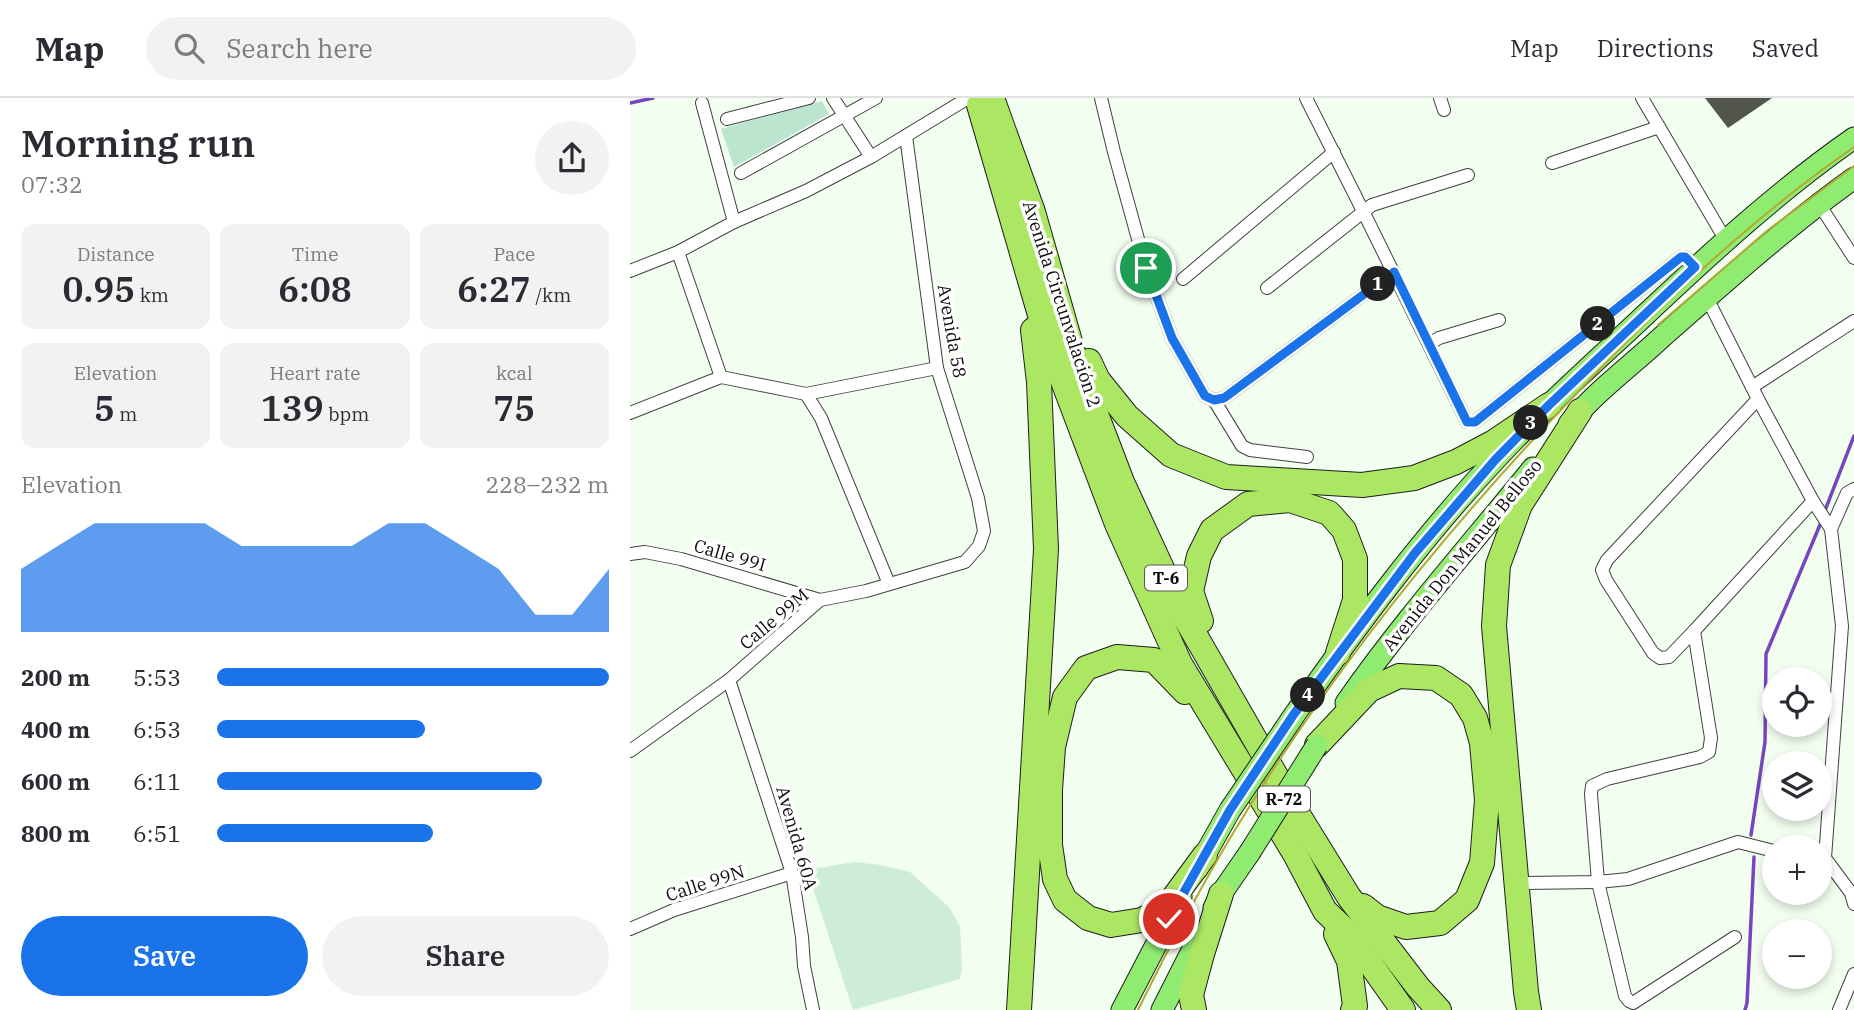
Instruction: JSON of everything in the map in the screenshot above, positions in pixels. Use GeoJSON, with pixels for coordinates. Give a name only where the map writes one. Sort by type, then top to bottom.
{"type":"FeatureCollection","features":[{"type":"Feature","properties":{"kind":"highway","name":"Avenida Circunvalación 2"},"geometry":{"type":"LineString","coordinates":[[976,98],[1046,339],[1116,524],[1180,664],[1294,854],[1325,911],[1350,935],[1403,1010]]}},
{"type":"Feature","properties":{"kind":"highway","name":"Avenida Circunvalación 2"},"geometry":{"type":"LineString","coordinates":[[992,98],[1033,212],[1075,359],[1122,482],[1183,614],[1299,816],[1349,897],[1439,1010]]}},
{"type":"Feature","properties":{"kind":"highway"},"geometry":{"type":"LineString","coordinates":[[1020,1010],[1046,549],[1039,382],[1024,263]]}},
{"type":"Feature","properties":{"kind":"highway"},"geometry":{"type":"LineString","coordinates":[[1057,296],[1098,380],[1128,416],[1171,455],[1226,477],[1362,485],[1414,478],[1456,462],[1494,442],[1549,405]]}},
{"type":"Feature","properties":{"kind":"highway"},"geometry":{"type":"LineString","coordinates":[[1529,1010],[1494,626],[1498,565],[1520,505],[1580,411]]}},
{"type":"Feature","properties":{"kind":"highway"},"geometry":{"type":"LineString","coordinates":[[1221,681],[1191,591],[1199,556],[1212,530],[1248,504],[1290,499],[1329,513],[1344,530],[1355,559],[1355,600],[1338,653]]}},
{"type":"Feature","properties":{"kind":"highway"},"geometry":{"type":"LineString","coordinates":[[1205,855],[1166,908],[1142,920],[1111,925],[1088,918],[1065,900],[1055,879],[1050,790],[1053,747],[1065,697],[1086,668],[1117,657],[1154,660],[1182,687],[1241,766]]}},
{"type":"Feature","properties":{"kind":"highway"},"geometry":{"type":"LineString","coordinates":[[1317,746],[1369,690],[1399,676],[1436,678],[1461,695],[1475,718],[1482,743],[1487,800],[1482,863],[1467,900],[1440,923],[1406,927],[1377,917],[1349,897]]}},
{"type":"Feature","properties":{"kind":"highway"},"geometry":{"type":"LineString","coordinates":[[1194,1010],[1191,995],[1222,894]]}},
{"type":"Feature","properties":{"kind":"highway"},"geometry":{"type":"LineString","coordinates":[[1325,911],[1349,961],[1353,1010]]}},
{"type":"Feature","properties":{"kind":"main road","name":"Avenida Don Manuel Belloso"},"geometry":{"type":"LineString","coordinates":[[1122,1010],[1230,810],[1294,714],[1415,553],[1495,460],[1549,405],[1725,239],[1818,163],[1854,138]]}},
{"type":"Feature","properties":{"kind":"main road","name":"Avenida Don Manuel Belloso"},"geometry":{"type":"LineString","coordinates":[[1162,1010],[1222,894],[1374,663],[1580,411],[1707,298],[1854,178]]}},
{"type":"Feature","properties":{"kind":"street"},"geometry":{"type":"LineString","coordinates":[[727,119],[809,98]]}},
{"type":"Feature","properties":{"kind":"street"},"geometry":{"type":"LineString","coordinates":[[832,98],[871,157]]}},
{"type":"Feature","properties":{"kind":"street"},"geometry":{"type":"LineString","coordinates":[[741,173],[876,98]]}},
{"type":"Feature","properties":{"kind":"street"},"geometry":{"type":"LineString","coordinates":[[630,271],[678,252],[734,222],[806,191],[871,157],[968,98]]}},
{"type":"Feature","properties":{"kind":"street"},"geometry":{"type":"LineString","coordinates":[[1101,98],[1146,268],[1172,338],[1205,396],[1214,400],[1242,446],[1250,450],[1307,457]]}},
{"type":"Feature","properties":{"kind":"street"},"geometry":{"type":"LineString","coordinates":[[1306,98],[1467,422],[1475,422],[1681,257],[1685,257],[1695,267]]}},
{"type":"Feature","properties":{"kind":"street"},"geometry":{"type":"LineString","coordinates":[[1642,98],[1725,239]]}},
{"type":"Feature","properties":{"kind":"street"},"geometry":{"type":"LineString","coordinates":[[702,103],[734,222]]}},
{"type":"Feature","properties":{"kind":"street"},"geometry":{"type":"LineString","coordinates":[[1552,163],[1659,127]]}},
{"type":"Feature","properties":{"kind":"street","name":"Avenida 58"},"geometry":{"type":"LineString","coordinates":[[906,136],[937,368],[978,498],[984,531],[979,547],[965,562]]}},
{"type":"Feature","properties":{"kind":"street"},"geometry":{"type":"LineString","coordinates":[[1183,279],[1334,152]]}},
{"type":"Feature","properties":{"kind":"street"},"geometry":{"type":"LineString","coordinates":[[1267,288],[1372,205],[1468,175]]}},
{"type":"Feature","properties":{"kind":"street"},"geometry":{"type":"LineString","coordinates":[[1819,204],[1854,258]]}},
{"type":"Feature","properties":{"kind":"street"},"geometry":{"type":"LineString","coordinates":[[678,252],[721,377]]}},
{"type":"Feature","properties":{"kind":"street"},"geometry":{"type":"LineString","coordinates":[[1214,400],[1224,398],[1394,272]]}},
{"type":"Feature","properties":{"kind":"street"},"geometry":{"type":"LineString","coordinates":[[1707,298],[1815,505],[1830,526],[1848,626],[1825,835]]}},
{"type":"Feature","properties":{"kind":"street"},"geometry":{"type":"LineString","coordinates":[[1429,344],[1439,338],[1499,320]]}},
{"type":"Feature","properties":{"kind":"street"},"geometry":{"type":"LineString","coordinates":[[1815,505],[1669,657],[1660,658],[1653,653],[1602,570],[1607,560],[1755,393],[1854,321]]}},
{"type":"Feature","properties":{"kind":"street"},"geometry":{"type":"LineString","coordinates":[[630,413],[721,377],[806,394],[937,368]]}},
{"type":"Feature","properties":{"kind":"street"},"geometry":{"type":"LineString","coordinates":[[806,394],[821,418],[889,584]]}},
{"type":"Feature","properties":{"kind":"street"},"geometry":{"type":"LineString","coordinates":[[1830,526],[1847,493],[1854,489]]}},
{"type":"Feature","properties":{"kind":"street","name":"Calle 99I"},"geometry":{"type":"LineString","coordinates":[[630,554],[645,552],[681,559],[820,600]]}},
{"type":"Feature","properties":{"kind":"street","name":"Calle 99M"},"geometry":{"type":"LineString","coordinates":[[630,751],[729,680],[820,600],[866,591],[965,562]]}},
{"type":"Feature","properties":{"kind":"street"},"geometry":{"type":"LineString","coordinates":[[1694,631],[1711,738],[1709,752],[1700,757],[1607,779],[1592,786],[1598,882],[1625,996],[1633,1003],[1735,937]]}},
{"type":"Feature","properties":{"kind":"street","name":"Avenida 60A"},"geometry":{"type":"LineString","coordinates":[[729,680],[792,873],[804,966],[813,1010]]}},
{"type":"Feature","properties":{"kind":"street"},"geometry":{"type":"LineString","coordinates":[[1516,883],[1628,879],[1738,842],[1762,848]]}},
{"type":"Feature","properties":{"kind":"street"},"geometry":{"type":"LineString","coordinates":[[1832,870],[1851,893],[1854,904]]}},
{"type":"Feature","properties":{"kind":"street","name":"Calle 99N"},"geometry":{"type":"LineString","coordinates":[[630,929],[674,910],[792,873]]}},
{"type":"Feature","properties":{"kind":"street"},"geometry":{"type":"LineString","coordinates":[[1839,1010],[1854,974]]}},
{"type":"Feature","properties":{"kind":"green space"},"geometry":{"type":"Polygon","coordinates":[[[822,101],[829,114],[734,167],[721,129],[822,101]]]}},
{"type":"Feature","properties":{"kind":"green space"},"geometry":{"type":"Polygon","coordinates":[[[854,862],[910,872],[949,907],[960,926],[960,979],[853,1010],[807,870],[854,862]]]}},
{"type":"Feature","properties":{"kind":"building"},"geometry":{"type":"Polygon","coordinates":[[[1705,98],[1772,98],[1728,128],[1705,98]]]}},
{"type":"Feature","properties":{"kind":"waterway"},"geometry":{"type":"LineString","coordinates":[[630,103],[653,98]]}},
{"type":"Feature","properties":{"kind":"waterway"},"geometry":{"type":"LineString","coordinates":[[1824,513],[1854,436]]}},
{"type":"Feature","properties":{"kind":"waterway"},"geometry":{"type":"LineString","coordinates":[[1751,835],[1765,742],[1766,654],[1822,520]]}},
{"type":"Feature","properties":{"kind":"waterway"},"geometry":{"type":"LineString","coordinates":[[1745,1010],[1754,857]]}},
{"type":"Feature","properties":{"kind":"tram line"},"geometry":{"type":"LineString","coordinates":[[1138,1010],[1235,830],[1311,713],[1394,601],[1530,442],[1610,359],[1744,232],[1854,147]]}},
{"type":"Feature","properties":{"kind":"tram line"},"geometry":{"type":"LineString","coordinates":[[1658,325],[1768,230],[1854,166]]}},
{"type":"Feature","properties":{"kind":"route"},"geometry":{"type":"LineString","coordinates":[[1146,268],[1172,338],[1205,396],[1214,400],[1224,398],[1394,272],[1467,422],[1475,422],[1681,257],[1685,257],[1695,267],[1495,460],[1415,553],[1294,714],[1230,810],[1169,919]]}}]}
